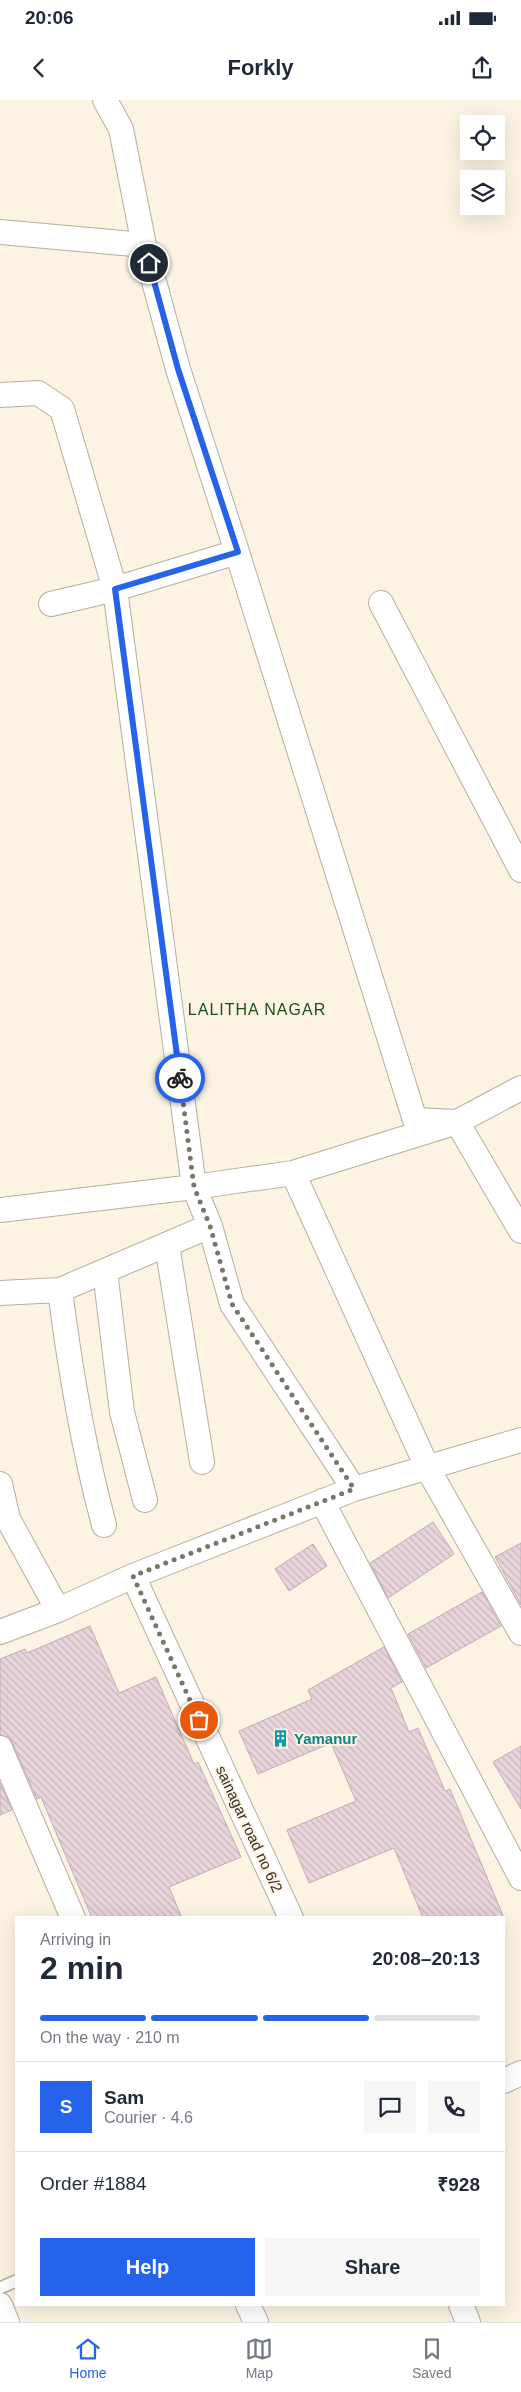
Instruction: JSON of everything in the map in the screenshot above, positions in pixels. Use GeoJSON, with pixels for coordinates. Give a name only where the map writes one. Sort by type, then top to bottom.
{"type":"FeatureCollection","features":[{"type":"Feature","properties":{"kind":"street"},"geometry":{"type":"LineString","coordinates":[[104,100],[121,129],[144,245],[178,369],[238,552],[415,1120],[457,1122]]}},
{"type":"Feature","properties":{"kind":"street"},"geometry":{"type":"LineString","coordinates":[[0,232],[144,245]]}},
{"type":"Feature","properties":{"kind":"street"},"geometry":{"type":"LineString","coordinates":[[0,395],[38,392],[62,408],[115,589],[194,1187],[210,1226],[232,1304],[354,1489]]}},
{"type":"Feature","properties":{"kind":"street"},"geometry":{"type":"LineString","coordinates":[[51,604],[115,589],[238,552]]}},
{"type":"Feature","properties":{"kind":"street"},"geometry":{"type":"LineString","coordinates":[[381,603],[521,870]]}},
{"type":"Feature","properties":{"kind":"street"},"geometry":{"type":"LineString","coordinates":[[0,1210],[293,1173],[457,1122],[521,1088]]}},
{"type":"Feature","properties":{"kind":"street"},"geometry":{"type":"LineString","coordinates":[[457,1122],[521,1231]]}},
{"type":"Feature","properties":{"kind":"street"},"geometry":{"type":"LineString","coordinates":[[293,1173],[428,1469],[521,1633]]}},
{"type":"Feature","properties":{"kind":"street"},"geometry":{"type":"LineString","coordinates":[[0,1293],[60,1290],[210,1226]]}},
{"type":"Feature","properties":{"kind":"street"},"geometry":{"type":"LineString","coordinates":[[167,1245],[202,1462]]}},
{"type":"Feature","properties":{"kind":"street"},"geometry":{"type":"LineString","coordinates":[[105,1271],[122,1412],[144,1500]]}},
{"type":"Feature","properties":{"kind":"street"},"geometry":{"type":"LineString","coordinates":[[60,1290],[73,1390],[104,1525]]}},
{"type":"Feature","properties":{"kind":"street"},"geometry":{"type":"LineString","coordinates":[[0,1632],[58,1610],[133,1576],[354,1489],[428,1469],[521,1440]]}},
{"type":"Feature","properties":{"kind":"street"},"geometry":{"type":"LineString","coordinates":[[0,1484],[8,1518],[58,1610]]}},
{"type":"Feature","properties":{"kind":"street"},"geometry":{"type":"LineString","coordinates":[[322,1501],[521,1878]]}},
{"type":"Feature","properties":{"kind":"street","name":"sainagar road no 6/2"},"geometry":{"type":"LineString","coordinates":[[133,1576],[289,1916]]}},
{"type":"Feature","properties":{"kind":"street"},"geometry":{"type":"LineString","coordinates":[[0,1748],[72,1916]]}},
{"type":"Feature","properties":{"kind":"street"},"geometry":{"type":"LineString","coordinates":[[505,2081],[521,2073]]}},
{"type":"Feature","properties":{"kind":"street"},"geometry":{"type":"LineString","coordinates":[[0,2305],[7,2322]]}},
{"type":"Feature","properties":{"kind":"street"},"geometry":{"type":"LineString","coordinates":[[248,2306],[256,2322]]}},
{"type":"Feature","properties":{"kind":"street"},"geometry":{"type":"LineString","coordinates":[[461,2306],[468,2322]]}},
{"type":"Feature","properties":{"kind":"lane"},"geometry":{"type":"LineString","coordinates":[[0,2288],[15,2281]]}},
{"type":"Feature","properties":{"kind":"building"},"geometry":{"type":"Polygon","coordinates":[[[433,1522],[454,1554],[388,1598],[370,1563],[433,1522]]]}},
{"type":"Feature","properties":{"kind":"building"},"geometry":{"type":"Polygon","coordinates":[[[521,1543],[521,1605],[495,1557],[521,1543]]]}},
{"type":"Feature","properties":{"kind":"building"},"geometry":{"type":"Polygon","coordinates":[[[313,1544],[327,1566],[289,1591],[275,1569],[313,1544]]]}},
{"type":"Feature","properties":{"kind":"building"},"geometry":{"type":"Polygon","coordinates":[[[482,1592],[501,1626],[426,1668],[408,1634],[482,1592]]]}},
{"type":"Feature","properties":{"kind":"building"},"geometry":{"type":"Polygon","coordinates":[[[90,1626],[119,1693],[156,1677],[194,1764],[198,1762],[241,1857],[169,1887],[181,1916],[91,1916],[41,1797],[37,1799],[12,1742],[8,1737],[0,1735],[0,1659],[25,1649],[27,1653],[90,1626]]]}},
{"type":"Feature","properties":{"kind":"building"},"geometry":{"type":"Polygon","coordinates":[[[384,1647],[402,1682],[391,1688],[409,1732],[418,1728],[445,1791],[450,1789],[503,1916],[422,1916],[394,1848],[309,1883],[287,1830],[356,1801],[331,1743],[258,1774],[239,1731],[312,1699],[308,1690],[384,1647]]]}},
{"type":"Feature","properties":{"kind":"building"},"geometry":{"type":"Polygon","coordinates":[[[521,1746],[521,1809],[493,1762],[521,1746]]]}},
{"type":"Feature","properties":{"kind":"building"},"geometry":{"type":"Polygon","coordinates":[[[0,1783],[12,1810],[0,1815],[0,1783]]]}},
{"type":"Feature","properties":{"kind":"way so far"},"geometry":{"type":"LineString","coordinates":[[180,1078],[194,1187],[210,1226],[232,1304],[354,1489],[133,1576],[199,1720]]}},
{"type":"Feature","properties":{"kind":"place","name":"Yamanur"},"geometry":{"type":"Point","coordinates":[280,1739]}},
{"type":"Feature","properties":{"kind":"district","name":"LALITHA NAGAR"},"geometry":{"type":"Point","coordinates":[257,1009]}},
{"type":"Feature","properties":{"kind":"route"},"geometry":{"type":"LineString","coordinates":[[149,263],[178,369],[238,552],[115,589],[180,1078]]}}]}
